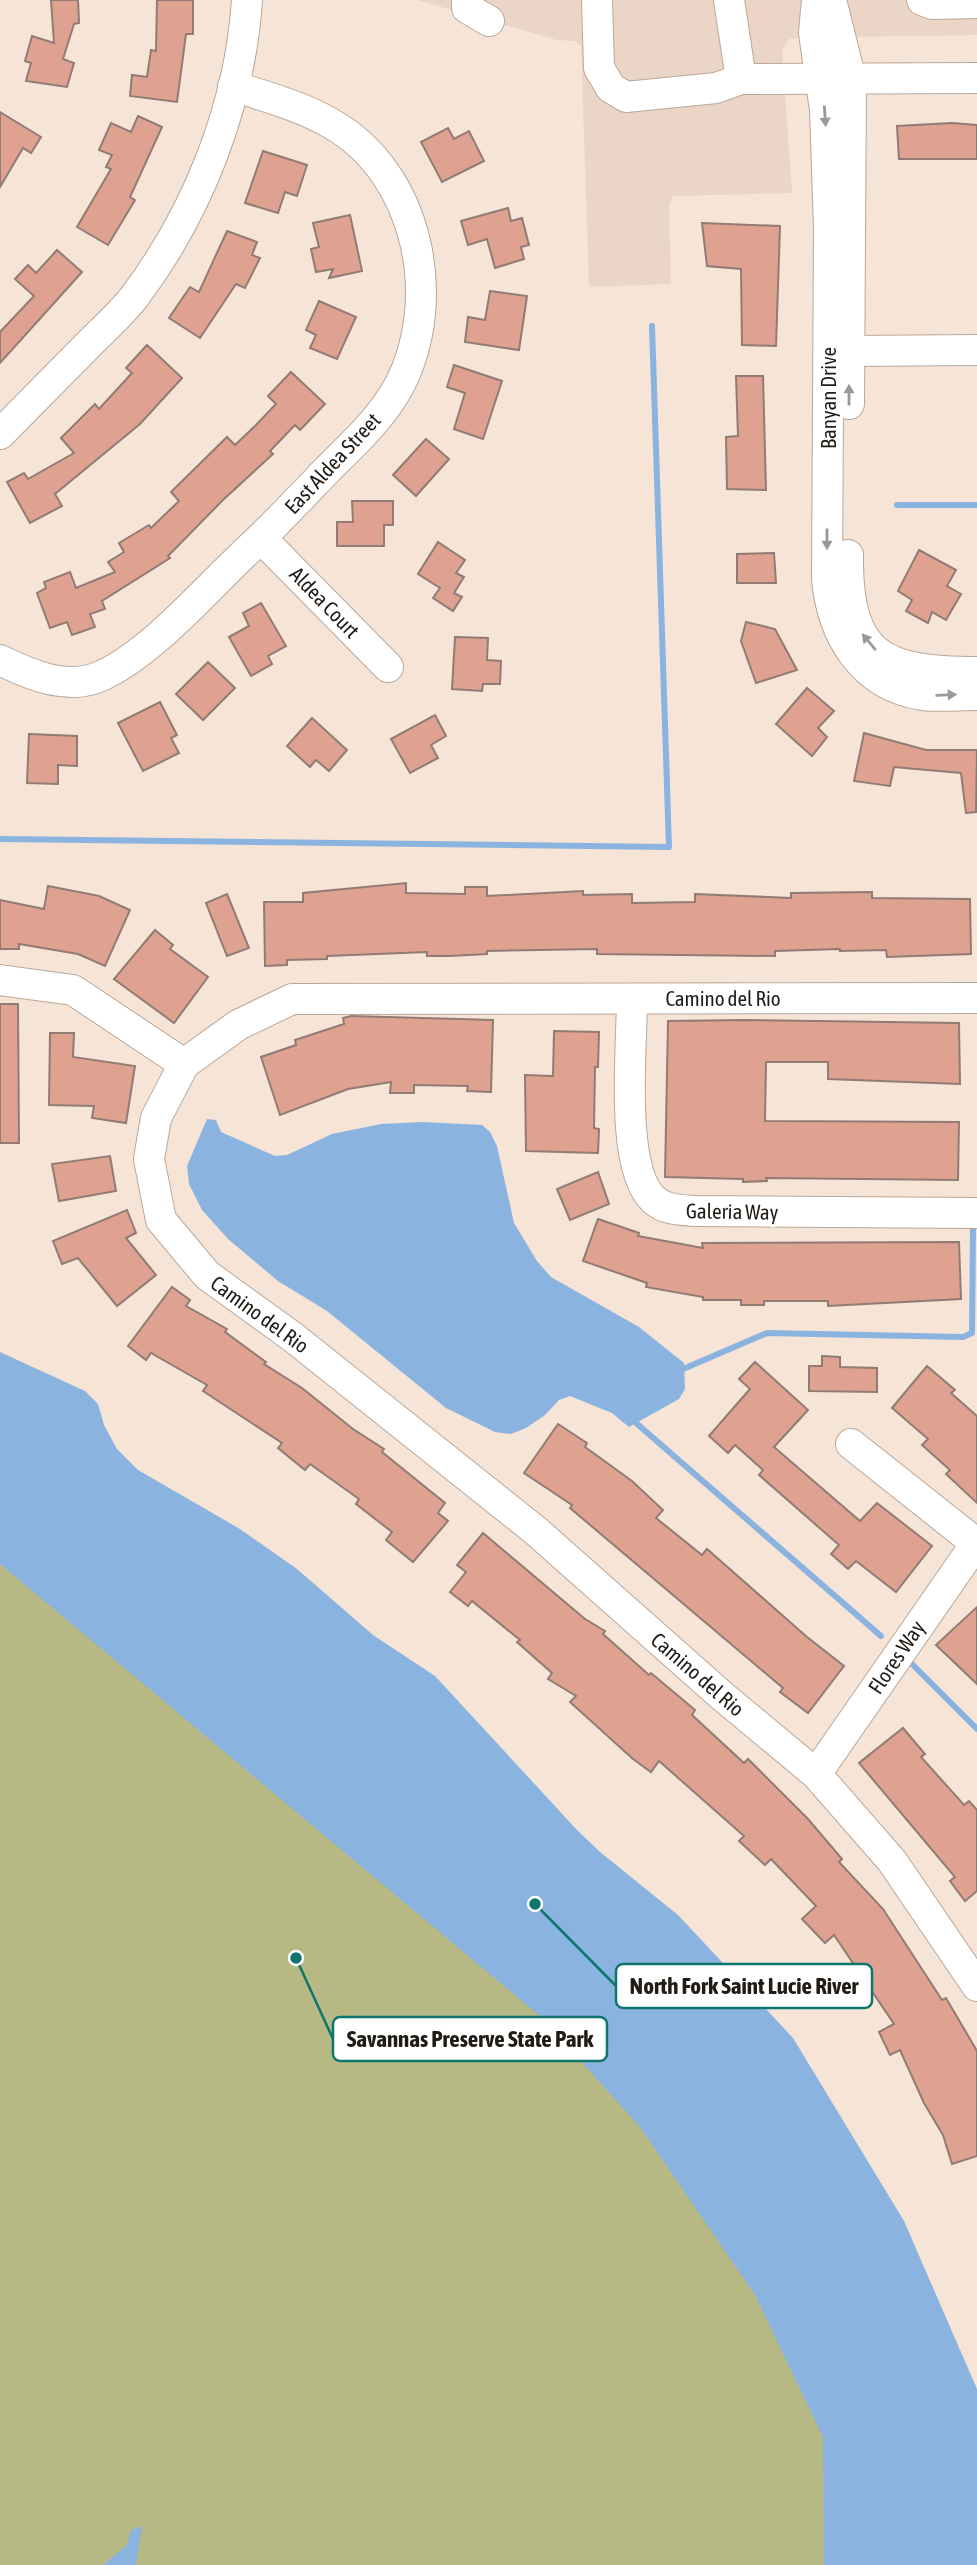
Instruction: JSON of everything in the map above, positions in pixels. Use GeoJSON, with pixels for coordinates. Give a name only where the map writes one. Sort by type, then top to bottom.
{"type":"FeatureCollection","features":[{"type":"Feature","properties":{"kind":"street"},"geometry":{"type":"LineString","coordinates":[[0,434],[134,298],[178,231],[210,163],[233,86],[246,25],[247,0]]}},
{"type":"Feature","properties":{"kind":"street"},"geometry":{"type":"LineString","coordinates":[[467,0],[467,8],[489,21]]}},
{"type":"Feature","properties":{"kind":"street"},"geometry":{"type":"LineString","coordinates":[[597,0],[599,68],[611,88],[626,97],[716,88],[741,79],[977,78]]}},
{"type":"Feature","properties":{"kind":"street"},"geometry":{"type":"LineString","coordinates":[[729,0],[741,79]]}},
{"type":"Feature","properties":{"kind":"street"},"geometry":{"type":"LineString","coordinates":[[922,0],[932,4],[977,3]]}},
{"type":"Feature","properties":{"kind":"street","name":"Banyan Drive"},"geometry":{"type":"LineString","coordinates":[[828,1],[814,33],[825,110],[838,485],[848,578],[857,622],[874,649],[899,665],[917,682],[977,695]]}},
{"type":"Feature","properties":{"kind":"street","name":"Banyan Drive"},"geometry":{"type":"LineString","coordinates":[[828,1],[851,79],[849,351],[838,485]]}},
{"type":"Feature","properties":{"kind":"street","name":"East Aldea Street"},"geometry":{"type":"LineString","coordinates":[[0,660],[33,676],[69,681],[99,677],[136,656],[261,537],[375,422],[399,386],[414,349],[421,311],[421,264],[410,222],[387,178],[364,148],[333,125],[304,111],[233,86]]}},
{"type":"Feature","properties":{"kind":"street"},"geometry":{"type":"LineString","coordinates":[[849,351],[977,350]]}},
{"type":"Feature","properties":{"kind":"street","name":"Aldea Court"},"geometry":{"type":"LineString","coordinates":[[261,537],[388,667]]}},
{"type":"Feature","properties":{"kind":"street","name":"Banyan Drive"},"geometry":{"type":"LineString","coordinates":[[917,682],[977,672]]}},
{"type":"Feature","properties":{"kind":"street"},"geometry":{"type":"LineString","coordinates":[[0,980],[74,990],[184,1064]]}},
{"type":"Feature","properties":{"kind":"street","name":"Camino del Rio"},"geometry":{"type":"LineString","coordinates":[[977,998],[292,999],[238,1025],[184,1064],[156,1118],[149,1159],[161,1220],[207,1275],[294,1338],[536,1531],[721,1695],[816,1774],[892,1861],[977,1986]]}},
{"type":"Feature","properties":{"kind":"street","name":"Galeria Way"},"geometry":{"type":"LineString","coordinates":[[632,999],[632,1148],[637,1174],[656,1202],[666,1208],[695,1211],[977,1213]]}},
{"type":"Feature","properties":{"kind":"street"},"geometry":{"type":"LineString","coordinates":[[851,1444],[977,1543]]}},
{"type":"Feature","properties":{"kind":"street","name":"Flores Way"},"geometry":{"type":"LineString","coordinates":[[816,1774],[977,1543]]}},
{"type":"Feature","properties":{"kind":"shaded area"},"geometry":{"type":"Polygon","coordinates":[[[417,0],[803,0],[803,38],[789,39],[782,51],[792,193],[673,196],[669,206],[671,284],[589,287],[581,46],[575,41],[557,40],[417,0]]]}},
{"type":"Feature","properties":{"kind":"shaded area"},"geometry":{"type":"Polygon","coordinates":[[[841,0],[977,0],[977,35],[851,37],[841,0]]]}},
{"type":"Feature","properties":{"kind":"green space"},"geometry":{"type":"Polygon","coordinates":[[[0,1453],[753,2086],[893,2565],[0,2565],[0,1453]]]}},
{"type":"Feature","properties":{"kind":"water"},"geometry":{"type":"Polygon","coordinates":[[[207,1119],[216,1120],[221,1132],[275,1156],[287,1155],[332,1134],[381,1124],[423,1122],[482,1125],[490,1132],[497,1146],[514,1223],[537,1261],[551,1277],[639,1327],[684,1363],[685,1389],[679,1399],[629,1427],[612,1413],[570,1396],[559,1400],[545,1415],[526,1428],[511,1434],[495,1432],[446,1408],[327,1311],[278,1281],[228,1239],[202,1210],[189,1184],[187,1166],[207,1119]]]}},
{"type":"Feature","properties":{"kind":"water"},"geometry":{"type":"Polygon","coordinates":[[[0,1352],[85,1391],[98,1404],[104,1425],[117,1449],[138,1470],[240,1529],[297,1569],[373,1635],[435,1676],[577,1830],[678,1915],[793,2038],[904,2221],[977,2389],[977,2565],[824,2565],[823,2437],[755,2295],[640,2127],[541,2017],[0,1564],[0,1352]]]}},
{"type":"Feature","properties":{"kind":"water"},"geometry":{"type":"Polygon","coordinates":[[[142,2526],[136,2565],[103,2565],[127,2545],[131,2530],[142,2526]]]}},
{"type":"Feature","properties":{"kind":"building"},"geometry":{"type":"Polygon","coordinates":[[[51,0],[78,0],[79,23],[74,24],[63,59],[74,63],[67,87],[26,81],[31,63],[25,61],[32,36],[54,43],[51,0]]]}},
{"type":"Feature","properties":{"kind":"building"},"geometry":{"type":"Polygon","coordinates":[[[157,0],[193,0],[193,34],[186,34],[177,102],[130,96],[132,75],[147,77],[151,50],[156,51],[157,0]]]}},
{"type":"Feature","properties":{"kind":"building"},"geometry":{"type":"Polygon","coordinates":[[[0,112],[41,137],[31,153],[23,148],[0,187],[0,112]]]}},
{"type":"Feature","properties":{"kind":"building"},"geometry":{"type":"Polygon","coordinates":[[[138,116],[162,127],[130,197],[135,200],[108,245],[77,227],[111,169],[106,167],[112,155],[99,150],[111,123],[131,132],[138,116]]]}},
{"type":"Feature","properties":{"kind":"building"},"geometry":{"type":"Polygon","coordinates":[[[952,123],[977,125],[977,159],[899,159],[897,126],[952,123]]]}},
{"type":"Feature","properties":{"kind":"building"},"geometry":{"type":"Polygon","coordinates":[[[448,128],[454,139],[469,131],[484,161],[442,182],[421,142],[448,128]]]}},
{"type":"Feature","properties":{"kind":"building"},"geometry":{"type":"Polygon","coordinates":[[[263,151],[307,165],[297,196],[285,192],[278,213],[245,203],[263,151]]]}},
{"type":"Feature","properties":{"kind":"building"},"geometry":{"type":"Polygon","coordinates":[[[508,208],[511,221],[522,218],[529,245],[521,247],[524,259],[495,268],[487,239],[468,245],[461,221],[508,208]]]}},
{"type":"Feature","properties":{"kind":"building"},"geometry":{"type":"Polygon","coordinates":[[[350,215],[362,271],[329,278],[333,269],[316,272],[311,249],[319,247],[313,223],[350,215]]]}},
{"type":"Feature","properties":{"kind":"building"},"geometry":{"type":"Polygon","coordinates":[[[702,223],[780,226],[776,346],[742,345],[741,269],[707,266],[702,223]]]}},
{"type":"Feature","properties":{"kind":"building"},"geometry":{"type":"Polygon","coordinates":[[[227,231],[257,242],[252,255],[260,258],[245,288],[236,284],[200,338],[169,318],[190,287],[199,292],[227,231]]]}},
{"type":"Feature","properties":{"kind":"building"},"geometry":{"type":"Polygon","coordinates":[[[57,250],[82,272],[0,363],[0,332],[34,296],[15,279],[28,265],[36,273],[57,250]]]}},
{"type":"Feature","properties":{"kind":"building"},"geometry":{"type":"Polygon","coordinates":[[[490,291],[527,296],[519,350],[465,342],[468,317],[485,320],[490,291]]]}},
{"type":"Feature","properties":{"kind":"building"},"geometry":{"type":"Polygon","coordinates":[[[319,301],[356,317],[337,359],[310,348],[316,335],[306,330],[319,301]]]}},
{"type":"Feature","properties":{"kind":"building"},"geometry":{"type":"Polygon","coordinates":[[[147,345],[182,378],[140,424],[55,494],[62,506],[30,523],[7,482],[24,473],[28,479],[74,453],[61,438],[95,404],[99,409],[132,373],[126,368],[147,345]]]}},
{"type":"Feature","properties":{"kind":"building"},"geometry":{"type":"Polygon","coordinates":[[[454,365],[502,381],[483,439],[454,429],[465,393],[447,387],[454,365]]]}},
{"type":"Feature","properties":{"kind":"building"},"geometry":{"type":"Polygon","coordinates":[[[291,372],[325,404],[300,430],[295,425],[270,451],[273,454],[223,500],[168,556],[170,558],[102,601],[105,609],[90,614],[95,627],[72,635],[67,622],[50,628],[37,593],[46,588],[44,582],[70,572],[76,588],[115,572],[108,562],[124,552],[119,543],[149,525],[151,528],[179,501],[171,492],[227,437],[235,445],[256,425],[276,404],[268,396],[291,372]]]}},
{"type":"Feature","properties":{"kind":"building"},"geometry":{"type":"Polygon","coordinates":[[[736,376],[763,376],[766,490],[727,489],[726,437],[738,436],[736,376]]]}},
{"type":"Feature","properties":{"kind":"building"},"geometry":{"type":"Polygon","coordinates":[[[426,439],[449,459],[416,496],[393,475],[426,439]]]}},
{"type":"Feature","properties":{"kind":"building"},"geometry":{"type":"Polygon","coordinates":[[[352,501],[393,501],[393,525],[384,525],[384,546],[337,546],[337,522],[353,522],[352,501]]]}},
{"type":"Feature","properties":{"kind":"building"},"geometry":{"type":"Polygon","coordinates":[[[438,542],[465,560],[456,573],[464,577],[454,593],[462,597],[453,611],[433,598],[440,588],[418,574],[438,542]]]}},
{"type":"Feature","properties":{"kind":"building"},"geometry":{"type":"Polygon","coordinates":[[[919,550],[956,570],[947,586],[961,594],[946,620],[932,612],[928,623],[906,611],[912,600],[898,591],[919,550]]]}},
{"type":"Feature","properties":{"kind":"building"},"geometry":{"type":"Polygon","coordinates":[[[774,553],[776,583],[737,583],[737,554],[774,553]]]}},
{"type":"Feature","properties":{"kind":"building"},"geometry":{"type":"Polygon","coordinates":[[[261,603],[286,646],[268,656],[272,664],[251,676],[229,637],[249,626],[243,613],[261,603]]]}},
{"type":"Feature","properties":{"kind":"building"},"geometry":{"type":"Polygon","coordinates":[[[746,622],[775,629],[797,670],[756,683],[741,641],[746,622]]]}},
{"type":"Feature","properties":{"kind":"building"},"geometry":{"type":"Polygon","coordinates":[[[455,637],[488,638],[487,660],[501,661],[500,684],[483,684],[482,691],[452,689],[455,637]]]}},
{"type":"Feature","properties":{"kind":"building"},"geometry":{"type":"Polygon","coordinates":[[[208,662],[235,688],[203,720],[176,694],[208,662]]]}},
{"type":"Feature","properties":{"kind":"building"},"geometry":{"type":"Polygon","coordinates":[[[807,688],[834,711],[818,728],[827,737],[812,756],[776,724],[807,688]]]}},
{"type":"Feature","properties":{"kind":"building"},"geometry":{"type":"Polygon","coordinates":[[[160,702],[177,735],[171,738],[179,753],[143,771],[118,723],[160,702]]]}},
{"type":"Feature","properties":{"kind":"building"},"geometry":{"type":"Polygon","coordinates":[[[435,715],[446,736],[431,745],[438,758],[410,773],[391,739],[435,715]]]}},
{"type":"Feature","properties":{"kind":"building"},"geometry":{"type":"Polygon","coordinates":[[[312,718],[347,750],[329,771],[316,760],[310,767],[287,746],[312,718]]]}},
{"type":"Feature","properties":{"kind":"building"},"geometry":{"type":"Polygon","coordinates":[[[864,733],[926,750],[977,750],[976,812],[966,813],[961,773],[894,767],[890,786],[854,781],[864,733]]]}},
{"type":"Feature","properties":{"kind":"building"},"geometry":{"type":"Polygon","coordinates":[[[29,734],[77,736],[77,766],[58,765],[58,784],[27,783],[29,734]]]}},
{"type":"Feature","properties":{"kind":"building"},"geometry":{"type":"Polygon","coordinates":[[[406,883],[406,893],[465,894],[465,887],[487,887],[487,896],[583,891],[583,895],[632,894],[632,903],[695,902],[695,894],[791,898],[791,893],[872,892],[872,898],[970,899],[971,954],[887,957],[886,950],[840,949],[775,951],[775,956],[597,954],[597,949],[487,951],[487,954],[450,956],[427,956],[427,952],[327,956],[327,959],[287,960],[287,965],[265,966],[264,902],[303,902],[303,893],[406,883]]]}},
{"type":"Feature","properties":{"kind":"building"},"geometry":{"type":"Polygon","coordinates":[[[48,886],[99,896],[130,910],[105,966],[78,954],[19,944],[19,949],[0,949],[0,900],[44,909],[48,886]]]}},
{"type":"Feature","properties":{"kind":"building"},"geometry":{"type":"Polygon","coordinates":[[[227,894],[249,948],[227,956],[206,903],[227,894]]]}},
{"type":"Feature","properties":{"kind":"building"},"geometry":{"type":"Polygon","coordinates":[[[155,930],[173,945],[170,949],[208,977],[174,1023],[114,979],[155,930]]]}},
{"type":"Feature","properties":{"kind":"building"},"geometry":{"type":"Polygon","coordinates":[[[0,1004],[18,1004],[19,1143],[0,1143],[0,1004]]]}},
{"type":"Feature","properties":{"kind":"building"},"geometry":{"type":"Polygon","coordinates":[[[351,1016],[493,1020],[491,1092],[467,1091],[468,1086],[414,1085],[414,1093],[390,1093],[391,1082],[348,1089],[280,1115],[261,1057],[296,1045],[295,1040],[344,1024],[343,1018],[351,1016]]]}},
{"type":"Feature","properties":{"kind":"building"},"geometry":{"type":"Polygon","coordinates":[[[668,1021],[959,1023],[960,1084],[828,1079],[828,1062],[766,1062],[765,1121],[959,1122],[958,1180],[766,1178],[767,1181],[743,1182],[743,1179],[665,1177],[668,1021]]]}},
{"type":"Feature","properties":{"kind":"building"},"geometry":{"type":"Polygon","coordinates":[[[554,1031],[599,1032],[598,1067],[595,1067],[594,1128],[599,1129],[598,1153],[526,1151],[525,1075],[553,1076],[554,1031]]]}},
{"type":"Feature","properties":{"kind":"building"},"geometry":{"type":"Polygon","coordinates":[[[50,1033],[74,1033],[73,1057],[135,1066],[126,1123],[92,1118],[94,1106],[49,1105],[50,1033]]]}},
{"type":"Feature","properties":{"kind":"building"},"geometry":{"type":"Polygon","coordinates":[[[110,1156],[116,1191],[59,1201],[52,1164],[110,1156]]]}},
{"type":"Feature","properties":{"kind":"building"},"geometry":{"type":"Polygon","coordinates":[[[598,1172],[609,1204],[570,1220],[557,1189],[598,1172]]]}},
{"type":"Feature","properties":{"kind":"building"},"geometry":{"type":"Polygon","coordinates":[[[127,1210],[136,1233],[126,1238],[156,1275],[117,1306],[78,1258],[62,1264],[53,1241],[127,1210]]]}},
{"type":"Feature","properties":{"kind":"building"},"geometry":{"type":"Polygon","coordinates":[[[598,1219],[639,1233],[638,1236],[703,1248],[702,1243],[959,1242],[961,1299],[828,1306],[828,1301],[764,1301],[764,1305],[741,1305],[741,1300],[703,1300],[703,1297],[646,1287],[647,1283],[583,1261],[598,1219]]]}},
{"type":"Feature","properties":{"kind":"building"},"geometry":{"type":"Polygon","coordinates":[[[172,1287],[190,1300],[186,1306],[227,1329],[225,1332],[266,1362],[264,1364],[302,1388],[353,1429],[384,1449],[382,1452],[445,1503],[438,1513],[448,1521],[413,1562],[386,1540],[392,1532],[356,1504],[359,1499],[310,1464],[305,1470],[278,1448],[282,1443],[203,1391],[207,1385],[151,1353],[146,1360],[128,1346],[172,1287]]]}},
{"type":"Feature","properties":{"kind":"building"},"geometry":{"type":"Polygon","coordinates":[[[822,1356],[840,1357],[840,1367],[877,1368],[877,1392],[809,1391],[809,1366],[822,1366],[822,1356]]]}},
{"type":"Feature","properties":{"kind":"building"},"geometry":{"type":"Polygon","coordinates":[[[755,1362],[808,1410],[774,1447],[860,1521],[877,1503],[932,1546],[896,1592],[856,1561],[848,1569],[831,1554],[839,1545],[759,1475],[763,1470],[735,1445],[728,1453],[709,1436],[750,1389],[739,1379],[755,1362]]]}},
{"type":"Feature","properties":{"kind":"building"},"geometry":{"type":"Polygon","coordinates":[[[927,1366],[955,1390],[951,1393],[977,1416],[977,1503],[946,1474],[950,1470],[922,1445],[928,1439],[892,1408],[927,1366]]]}},
{"type":"Feature","properties":{"kind":"building"},"geometry":{"type":"Polygon","coordinates":[[[558,1424],[587,1443],[585,1447],[632,1481],[663,1510],[656,1518],[702,1555],[707,1549],[844,1666],[808,1713],[780,1692],[783,1688],[570,1508],[572,1505],[524,1473],[558,1424]]]}},
{"type":"Feature","properties":{"kind":"building"},"geometry":{"type":"Polygon","coordinates":[[[483,1533],[585,1619],[605,1631],[603,1634],[649,1675],[651,1673],[695,1710],[692,1715],[744,1763],[748,1759],[808,1819],[842,1859],[839,1862],[883,1909],[942,2000],[946,1998],[977,2051],[977,2156],[952,2164],[943,2135],[924,2103],[900,2050],[890,2055],[879,2032],[894,2024],[834,1935],[825,1943],[802,1919],[816,1906],[771,1859],[765,1865],[739,1841],[744,1836],[659,1761],[651,1772],[633,1759],[570,1702],[576,1696],[548,1679],[552,1673],[517,1642],[520,1640],[472,1601],[468,1606],[450,1592],[466,1572],[457,1565],[483,1533]]]}},
{"type":"Feature","properties":{"kind":"building"},"geometry":{"type":"Polygon","coordinates":[[[977,1607],[977,1684],[936,1645],[977,1607]]]}},
{"type":"Feature","properties":{"kind":"building"},"geometry":{"type":"Polygon","coordinates":[[[903,1728],[925,1754],[921,1757],[964,1805],[969,1801],[977,1810],[977,1891],[965,1901],[950,1881],[955,1877],[859,1763],[903,1728]]]}},
{"type":"Feature","properties":{"kind":"waterway"},"geometry":{"type":"LineString","coordinates":[[0,839],[669,847],[652,326]]}},
{"type":"Feature","properties":{"kind":"waterway"},"geometry":{"type":"LineString","coordinates":[[897,505],[977,505]]}},
{"type":"Feature","properties":{"kind":"waterway"},"geometry":{"type":"LineString","coordinates":[[683,1369],[767,1333],[963,1337],[972,1333],[973,1230]]}},
{"type":"Feature","properties":{"kind":"waterway"},"geometry":{"type":"LineString","coordinates":[[636,1423],[881,1636]]}},
{"type":"Feature","properties":{"kind":"waterway"},"geometry":{"type":"LineString","coordinates":[[912,1664],[977,1729]]}},
{"type":"Feature","properties":{"kind":"place","name":"North Fork Saint Lucie River"},"geometry":{"type":"Point","coordinates":[535,1904]}},
{"type":"Feature","properties":{"kind":"place","name":"Savannas Preserve State Park"},"geometry":{"type":"Point","coordinates":[296,1958]}}]}
